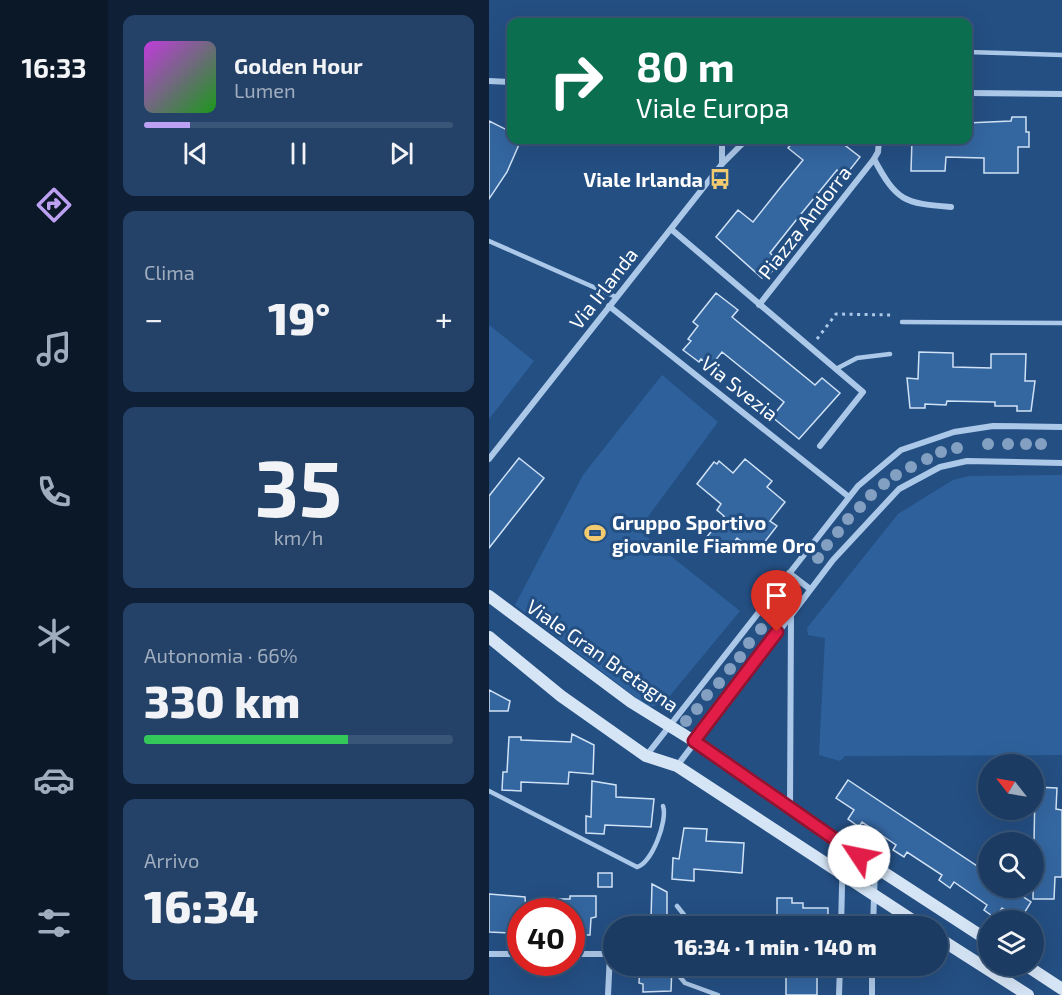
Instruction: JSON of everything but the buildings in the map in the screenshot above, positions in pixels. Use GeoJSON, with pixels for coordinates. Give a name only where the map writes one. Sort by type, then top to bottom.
{"type":"FeatureCollection","features":[{"type":"Feature","properties":{"kind":"street"},"geometry":{"type":"LineString","coordinates":[[489,81],[507,82]]}},
{"type":"Feature","properties":{"kind":"street"},"geometry":{"type":"LineString","coordinates":[[972,93],[1062,94]]}},
{"type":"Feature","properties":{"kind":"street"},"geometry":{"type":"LineString","coordinates":[[722,144],[722,164]]}},
{"type":"Feature","properties":{"kind":"street","name":"Via Irlanda"},"geometry":{"type":"LineString","coordinates":[[489,459],[722,164],[742,144]]}},
{"type":"Feature","properties":{"kind":"street","name":"Piazza Andorra"},"geometry":{"type":"LineString","coordinates":[[759,305],[874,159],[879,144]]}},
{"type":"Feature","properties":{"kind":"street","name":"Piazza Andorra"},"geometry":{"type":"LineString","coordinates":[[874,159],[897,195],[915,204],[951,207]]}},
{"type":"Feature","properties":{"kind":"street"},"geometry":{"type":"LineString","coordinates":[[671,229],[863,392],[820,446]]}},
{"type":"Feature","properties":{"kind":"street","name":"Via Svezia"},"geometry":{"type":"LineString","coordinates":[[609,306],[849,496]]}},
{"type":"Feature","properties":{"kind":"street"},"geometry":{"type":"LineString","coordinates":[[646,756],[849,496],[901,450],[954,432],[993,426],[1062,427]]}},
{"type":"Feature","properties":{"kind":"street"},"geometry":{"type":"LineString","coordinates":[[677,766],[810,589],[882,504],[899,489],[940,467],[966,461],[1062,463]]}},
{"type":"Feature","properties":{"kind":"street"},"geometry":{"type":"LineString","coordinates":[[789,573],[810,589]]}},
{"type":"Feature","properties":{"kind":"street","name":"Viale Gran Bretagna"},"geometry":{"type":"LineString","coordinates":[[489,596],[621,696],[694,741],[843,846],[978,934]]}},
{"type":"Feature","properties":{"kind":"street"},"geometry":{"type":"LineString","coordinates":[[790,808],[791,614]]}},
{"type":"Feature","properties":{"kind":"street"},"geometry":{"type":"LineString","coordinates":[[489,637],[561,696],[646,756],[677,766],[906,916]]}},
{"type":"Feature","properties":{"kind":"street"},"geometry":{"type":"LineString","coordinates":[[841,916],[843,846]]}},
{"type":"Feature","properties":{"kind":"street"},"geometry":{"type":"LineString","coordinates":[[874,916],[875,867]]}},
{"type":"Feature","properties":{"kind":"street"},"geometry":{"type":"LineString","coordinates":[[948,944],[1028,995]]}},
{"type":"Feature","properties":{"kind":"street"},"geometry":{"type":"LineString","coordinates":[[489,954],[507,954]]}},
{"type":"Feature","properties":{"kind":"street"},"geometry":{"type":"LineString","coordinates":[[585,954],[610,954],[608,995]]}},
{"type":"Feature","properties":{"kind":"street"},"geometry":{"type":"LineString","coordinates":[[839,995],[840,976]]}},
{"type":"Feature","properties":{"kind":"street"},"geometry":{"type":"LineString","coordinates":[[872,976],[872,995]]}},
{"type":"Feature","properties":{"kind":"street"},"geometry":{"type":"LineString","coordinates":[[1042,976],[1062,989]]}},
{"type":"Feature","properties":{"kind":"lane"},"geometry":{"type":"LineString","coordinates":[[972,52],[1062,55]]}},
{"type":"Feature","properties":{"kind":"lane"},"geometry":{"type":"LineString","coordinates":[[489,241],[616,297]]}},
{"type":"Feature","properties":{"kind":"lane"},"geometry":{"type":"LineString","coordinates":[[902,322],[1062,323]]}},
{"type":"Feature","properties":{"kind":"lane"},"geometry":{"type":"LineString","coordinates":[[836,369],[857,358],[890,354]]}},
{"type":"Feature","properties":{"kind":"lane"},"geometry":{"type":"LineString","coordinates":[[489,791],[637,867],[645,863],[654,845],[665,818],[663,806]]}},
{"type":"Feature","properties":{"kind":"lane"},"geometry":{"type":"LineString","coordinates":[[677,906],[685,916]]}},
{"type":"Feature","properties":{"kind":"lane"},"geometry":{"type":"LineString","coordinates":[[680,976],[685,983],[718,995]]}},
{"type":"Feature","properties":{"kind":"path"},"geometry":{"type":"LineString","coordinates":[[810,348],[835,314],[891,315]]}},
{"type":"Feature","properties":{"kind":"shaded area"},"geometry":{"type":"Polygon","coordinates":[[[489,325],[534,361],[489,419],[489,325]]]}},
{"type":"Feature","properties":{"kind":"shaded area"},"geometry":{"type":"Polygon","coordinates":[[[662,375],[718,422],[638,530],[740,611],[663,704],[648,707],[515,605],[583,475],[662,375]]]}},
{"type":"Feature","properties":{"kind":"shaded area"},"geometry":{"type":"Polygon","coordinates":[[[1062,475],[1062,755],[845,756],[840,761],[819,755],[825,638],[808,635],[807,628],[898,514],[953,480],[969,476],[1062,475]]]}},
{"type":"Feature","properties":{"kind":"place","name":"Viale Irlanda"},"geometry":{"type":"Point","coordinates":[720,179]}},
{"type":"Feature","properties":{"kind":"place","name":"Gruppo Sportivo giovanile Fiamme Oro"},"geometry":{"type":"Point","coordinates":[595,533]}},
{"type":"Feature","properties":{"kind":"route"},"geometry":{"type":"LineString","coordinates":[[777,632],[694,741],[859,856]]}}]}
